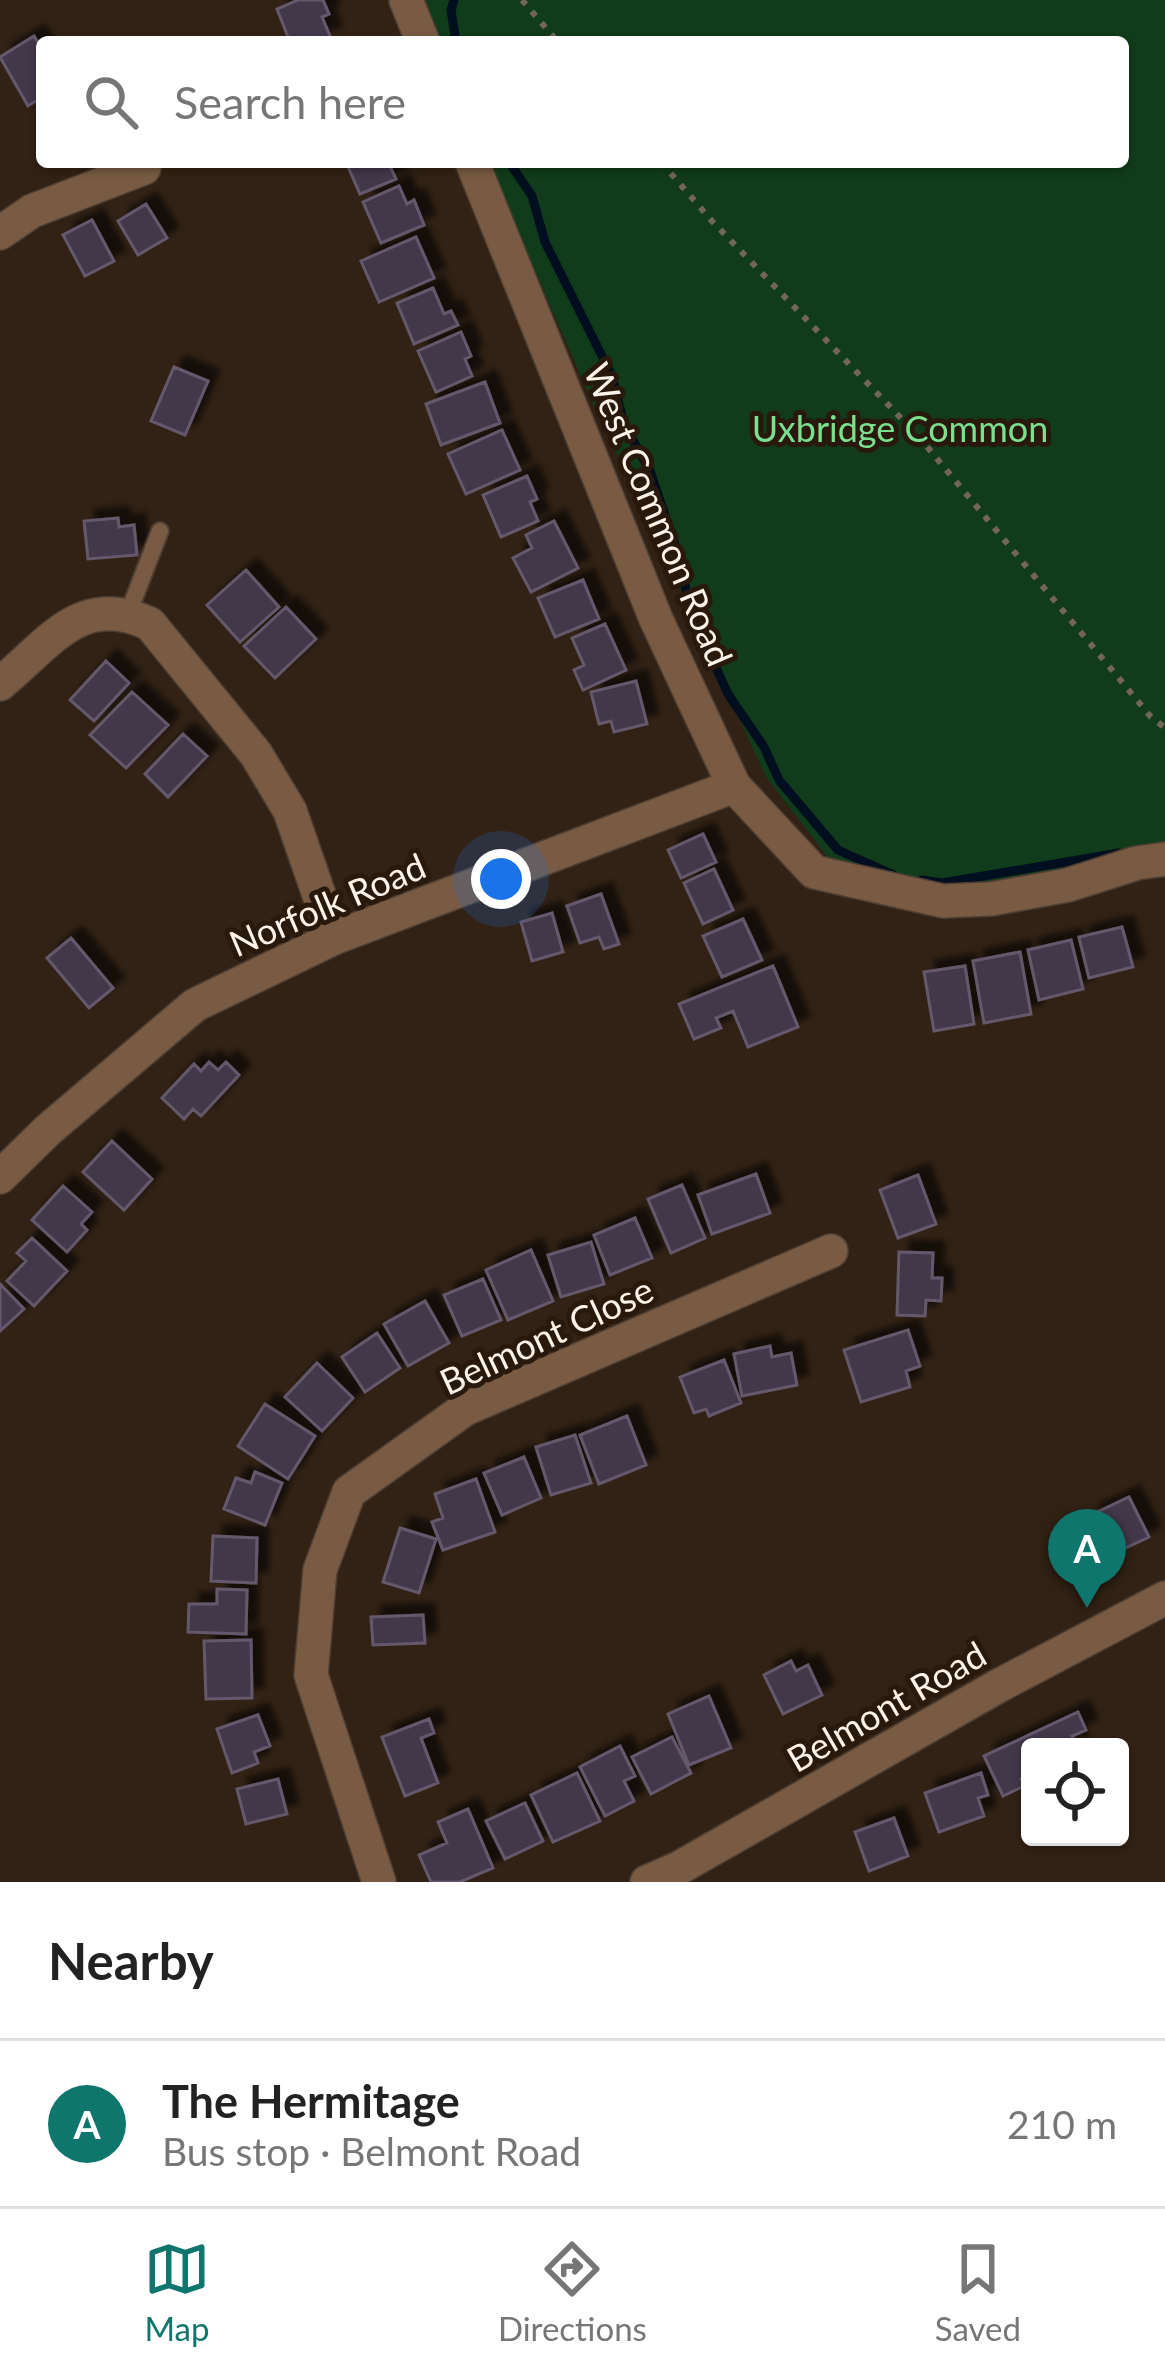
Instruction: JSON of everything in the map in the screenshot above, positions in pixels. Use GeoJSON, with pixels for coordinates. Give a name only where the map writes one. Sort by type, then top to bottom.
{"type":"FeatureCollection","features":[{"type":"Feature","properties":{"kind":"street"},"geometry":{"type":"LineString","coordinates":[[406,0],[421,36]]}},
{"type":"Feature","properties":{"kind":"street"},"geometry":{"type":"LineString","coordinates":[[0,233],[32,211],[144,168]]}},
{"type":"Feature","properties":{"kind":"street","name":"West Common Road"},"geometry":{"type":"LineString","coordinates":[[474,168],[656,619],[734,787],[814,872],[943,901],[1068,886],[1137,863],[1165,859]]}},
{"type":"Feature","properties":{"kind":"street"},"geometry":{"type":"LineString","coordinates":[[0,684],[78,618],[105,612],[128,614],[150,624],[256,754],[290,811],[334,938]]}},
{"type":"Feature","properties":{"kind":"street","name":"Norfolk Road"},"geometry":{"type":"LineString","coordinates":[[0,1177],[195,1005],[334,938],[734,787]]}},
{"type":"Feature","properties":{"kind":"street","name":"Belmont Close"},"geometry":{"type":"LineString","coordinates":[[379,1882],[311,1675],[320,1570],[349,1492],[465,1409],[831,1251]]}},
{"type":"Feature","properties":{"kind":"street","name":"Belmont Road"},"geometry":{"type":"LineString","coordinates":[[647,1882],[682,1875],[1000,1685],[1165,1598]]}},
{"type":"Feature","properties":{"kind":"lane"},"geometry":{"type":"LineString","coordinates":[[128,614],[160,531]]}},
{"type":"Feature","properties":{"kind":"path"},"geometry":{"type":"LineString","coordinates":[[522,0],[553,36]]}},
{"type":"Feature","properties":{"kind":"path"},"geometry":{"type":"LineString","coordinates":[[667,168],[919,437],[1165,728]]}},
{"type":"Feature","properties":{"kind":"green space","name":"Uxbridge Common"},"geometry":{"type":"Polygon","coordinates":[[[420,0],[1165,0],[1165,862],[991,899],[830,860],[766,777],[593,404],[491,168],[1129,168],[1129,36],[435,36],[420,0]]]}},
{"type":"Feature","properties":{"kind":"building"},"geometry":{"type":"Polygon","coordinates":[[[298,0],[323,0],[329,14],[322,17],[330,36],[288,36],[277,9],[298,0]]]}},
{"type":"Feature","properties":{"kind":"building"},"geometry":{"type":"Polygon","coordinates":[[[34,36],[36,101],[28,106],[0,57],[34,36]]]}},
{"type":"Feature","properties":{"kind":"building"},"geometry":{"type":"Polygon","coordinates":[[[349,168],[391,168],[396,179],[360,194],[349,168]]]}},
{"type":"Feature","properties":{"kind":"building"},"geometry":{"type":"Polygon","coordinates":[[[399,186],[407,204],[414,200],[424,225],[381,243],[363,202],[399,186]]]}},
{"type":"Feature","properties":{"kind":"building"},"geometry":{"type":"Polygon","coordinates":[[[146,204],[167,238],[138,255],[118,221],[146,204]]]}},
{"type":"Feature","properties":{"kind":"building"},"geometry":{"type":"Polygon","coordinates":[[[92,220],[114,261],[85,276],[63,235],[92,220]]]}},
{"type":"Feature","properties":{"kind":"building"},"geometry":{"type":"Polygon","coordinates":[[[416,237],[434,278],[379,302],[361,261],[416,237]]]}},
{"type":"Feature","properties":{"kind":"building"},"geometry":{"type":"Polygon","coordinates":[[[433,288],[444,314],[451,311],[458,325],[414,344],[397,303],[433,288]]]}},
{"type":"Feature","properties":{"kind":"building"},"geometry":{"type":"Polygon","coordinates":[[[461,332],[471,356],[465,359],[472,376],[436,392],[418,351],[461,332]]]}},
{"type":"Feature","properties":{"kind":"building"},"geometry":{"type":"Polygon","coordinates":[[[174,367],[208,381],[185,435],[151,421],[174,367]]]}},
{"type":"Feature","properties":{"kind":"building"},"geometry":{"type":"Polygon","coordinates":[[[485,382],[500,423],[441,445],[426,404],[485,382]]]}},
{"type":"Feature","properties":{"kind":"building"},"geometry":{"type":"Polygon","coordinates":[[[502,430],[520,470],[466,494],[448,454],[502,430]]]}},
{"type":"Feature","properties":{"kind":"building"},"geometry":{"type":"Polygon","coordinates":[[[527,476],[537,499],[530,502],[538,521],[501,537],[483,495],[527,476]]]}},
{"type":"Feature","properties":{"kind":"building"},"geometry":{"type":"Polygon","coordinates":[[[118,518],[119,527],[134,525],[137,555],[88,559],[84,521],[118,518]]]}},
{"type":"Feature","properties":{"kind":"building"},"geometry":{"type":"Polygon","coordinates":[[[554,521],[578,568],[531,592],[513,558],[532,548],[526,535],[554,521]]]}},
{"type":"Feature","properties":{"kind":"building"},"geometry":{"type":"Polygon","coordinates":[[[246,570],[279,607],[240,642],[207,605],[246,570]]]}},
{"type":"Feature","properties":{"kind":"building"},"geometry":{"type":"Polygon","coordinates":[[[583,580],[599,619],[555,637],[538,598],[583,580]]]}},
{"type":"Feature","properties":{"kind":"building"},"geometry":{"type":"Polygon","coordinates":[[[286,607],[316,639],[275,678],[244,646],[286,607]]]}},
{"type":"Feature","properties":{"kind":"building"},"geometry":{"type":"Polygon","coordinates":[[[605,624],[626,670],[583,690],[574,670],[584,665],[572,638],[605,624]]]}},
{"type":"Feature","properties":{"kind":"building"},"geometry":{"type":"Polygon","coordinates":[[[106,661],[129,683],[94,721],[70,700],[106,661]]]}},
{"type":"Feature","properties":{"kind":"building"},"geometry":{"type":"Polygon","coordinates":[[[636,681],[647,724],[614,732],[611,721],[599,724],[591,692],[636,681]]]}},
{"type":"Feature","properties":{"kind":"building"},"geometry":{"type":"Polygon","coordinates":[[[132,692],[168,725],[126,768],[90,735],[132,692]]]}},
{"type":"Feature","properties":{"kind":"building"},"geometry":{"type":"Polygon","coordinates":[[[183,734],[207,756],[168,797],[145,774],[183,734]]]}},
{"type":"Feature","properties":{"kind":"building"},"geometry":{"type":"Polygon","coordinates":[[[703,834],[716,862],[681,878],[668,850],[703,834]]]}},
{"type":"Feature","properties":{"kind":"building"},"geometry":{"type":"Polygon","coordinates":[[[714,869],[733,910],[703,924],[684,883],[714,869]]]}},
{"type":"Feature","properties":{"kind":"building"},"geometry":{"type":"Polygon","coordinates":[[[601,894],[619,944],[604,949],[599,937],[580,943],[567,906],[601,894]]]}},
{"type":"Feature","properties":{"kind":"building"},"geometry":{"type":"Polygon","coordinates":[[[552,913],[563,952],[532,961],[521,922],[552,913]]]}},
{"type":"Feature","properties":{"kind":"building"},"geometry":{"type":"Polygon","coordinates":[[[743,919],[762,960],[722,977],[703,936],[743,919]]]}},
{"type":"Feature","properties":{"kind":"building"},"geometry":{"type":"Polygon","coordinates":[[[1122,927],[1133,967],[1089,978],[1079,937],[1122,927]]]}},
{"type":"Feature","properties":{"kind":"building"},"geometry":{"type":"Polygon","coordinates":[[[71,938],[113,988],[89,1008],[47,958],[71,938]]]}},
{"type":"Feature","properties":{"kind":"building"},"geometry":{"type":"Polygon","coordinates":[[[1071,940],[1083,989],[1039,1000],[1028,950],[1071,940]]]}},
{"type":"Feature","properties":{"kind":"building"},"geometry":{"type":"Polygon","coordinates":[[[1020,952],[1031,1014],[984,1023],[973,961],[1020,952]]]}},
{"type":"Feature","properties":{"kind":"building"},"geometry":{"type":"Polygon","coordinates":[[[773,966],[798,1027],[748,1047],[733,1011],[716,1018],[721,1028],[694,1039],[679,1004],[773,966]]]}},
{"type":"Feature","properties":{"kind":"building"},"geometry":{"type":"Polygon","coordinates":[[[965,966],[974,1024],[934,1031],[924,972],[965,966]]]}},
{"type":"Feature","properties":{"kind":"building"},"geometry":{"type":"Polygon","coordinates":[[[209,1062],[218,1070],[226,1062],[239,1075],[201,1116],[193,1109],[184,1119],[162,1098],[194,1064],[201,1071],[209,1062]]]}},
{"type":"Feature","properties":{"kind":"building"},"geometry":{"type":"Polygon","coordinates":[[[112,1141],[152,1179],[124,1210],[83,1172],[112,1141]]]}},
{"type":"Feature","properties":{"kind":"building"},"geometry":{"type":"Polygon","coordinates":[[[756,1174],[770,1213],[712,1234],[698,1195],[756,1174]]]}},
{"type":"Feature","properties":{"kind":"building"},"geometry":{"type":"Polygon","coordinates":[[[918,1175],[936,1224],[898,1238],[880,1190],[918,1175]]]}},
{"type":"Feature","properties":{"kind":"building"},"geometry":{"type":"Polygon","coordinates":[[[682,1185],[705,1238],[671,1253],[648,1199],[682,1185]]]}},
{"type":"Feature","properties":{"kind":"building"},"geometry":{"type":"Polygon","coordinates":[[[63,1186],[92,1212],[81,1224],[87,1230],[67,1252],[32,1220],[63,1186]]]}},
{"type":"Feature","properties":{"kind":"building"},"geometry":{"type":"Polygon","coordinates":[[[635,1218],[652,1258],[610,1275],[594,1235],[635,1218]]]}},
{"type":"Feature","properties":{"kind":"building"},"geometry":{"type":"Polygon","coordinates":[[[32,1238],[67,1271],[34,1306],[7,1281],[26,1261],[17,1253],[32,1238]]]}},
{"type":"Feature","properties":{"kind":"building"},"geometry":{"type":"Polygon","coordinates":[[[591,1242],[604,1284],[561,1297],[548,1255],[591,1242]]]}},
{"type":"Feature","properties":{"kind":"building"},"geometry":{"type":"Polygon","coordinates":[[[531,1250],[553,1301],[508,1320],[486,1270],[531,1250]]]}},
{"type":"Feature","properties":{"kind":"building"},"geometry":{"type":"Polygon","coordinates":[[[899,1252],[933,1253],[932,1278],[942,1278],[941,1301],[926,1300],[925,1316],[897,1315],[899,1252]]]}},
{"type":"Feature","properties":{"kind":"building"},"geometry":{"type":"Polygon","coordinates":[[[483,1279],[501,1320],[462,1336],[444,1295],[483,1279]]]}},
{"type":"Feature","properties":{"kind":"building"},"geometry":{"type":"Polygon","coordinates":[[[0,1284],[24,1309],[0,1331],[0,1284]]]}},
{"type":"Feature","properties":{"kind":"building"},"geometry":{"type":"Polygon","coordinates":[[[425,1301],[449,1343],[408,1366],[384,1324],[425,1301]]]}},
{"type":"Feature","properties":{"kind":"building"},"geometry":{"type":"Polygon","coordinates":[[[908,1330],[920,1366],[906,1371],[910,1387],[861,1402],[844,1350],[908,1330]]]}},
{"type":"Feature","properties":{"kind":"building"},"geometry":{"type":"Polygon","coordinates":[[[377,1333],[400,1368],[365,1392],[342,1357],[377,1333]]]}},
{"type":"Feature","properties":{"kind":"building"},"geometry":{"type":"Polygon","coordinates":[[[770,1346],[772,1357],[791,1353],[797,1385],[742,1396],[734,1354],[770,1346]]]}},
{"type":"Feature","properties":{"kind":"building"},"geometry":{"type":"Polygon","coordinates":[[[724,1360],[741,1403],[709,1416],[706,1409],[694,1413],[680,1377],[724,1360]]]}},
{"type":"Feature","properties":{"kind":"building"},"geometry":{"type":"Polygon","coordinates":[[[317,1363],[353,1398],[322,1431],[285,1397],[317,1363]]]}},
{"type":"Feature","properties":{"kind":"building"},"geometry":{"type":"Polygon","coordinates":[[[265,1404],[315,1436],[288,1479],[238,1446],[265,1404]]]}},
{"type":"Feature","properties":{"kind":"building"},"geometry":{"type":"Polygon","coordinates":[[[627,1416],[646,1465],[599,1484],[580,1435],[627,1416]]]}},
{"type":"Feature","properties":{"kind":"building"},"geometry":{"type":"Polygon","coordinates":[[[575,1435],[591,1483],[551,1495],[536,1447],[575,1435]]]}},
{"type":"Feature","properties":{"kind":"building"},"geometry":{"type":"Polygon","coordinates":[[[524,1457],[541,1498],[502,1515],[484,1473],[524,1457]]]}},
{"type":"Feature","properties":{"kind":"building"},"geometry":{"type":"Polygon","coordinates":[[[255,1472],[282,1483],[265,1525],[224,1509],[236,1478],[251,1483],[255,1472]]]}},
{"type":"Feature","properties":{"kind":"building"},"geometry":{"type":"Polygon","coordinates":[[[476,1479],[495,1532],[443,1550],[432,1522],[443,1518],[435,1494],[476,1479]]]}},
{"type":"Feature","properties":{"kind":"building"},"geometry":{"type":"Polygon","coordinates":[[[1129,1497],[1149,1537],[1108,1556],[1089,1516],[1129,1497]]]}},
{"type":"Feature","properties":{"kind":"building"},"geometry":{"type":"Polygon","coordinates":[[[400,1528],[436,1539],[419,1593],[383,1582],[400,1528]]]}},
{"type":"Feature","properties":{"kind":"building"},"geometry":{"type":"Polygon","coordinates":[[[213,1536],[257,1538],[256,1583],[211,1581],[213,1536]]]}},
{"type":"Feature","properties":{"kind":"building"},"geometry":{"type":"Polygon","coordinates":[[[217,1589],[247,1590],[246,1634],[188,1632],[189,1604],[217,1604],[217,1589]]]}},
{"type":"Feature","properties":{"kind":"building"},"geometry":{"type":"Polygon","coordinates":[[[423,1615],[425,1643],[373,1645],[371,1617],[423,1615]]]}},
{"type":"Feature","properties":{"kind":"building"},"geometry":{"type":"Polygon","coordinates":[[[251,1640],[252,1698],[206,1699],[204,1641],[251,1640]]]}},
{"type":"Feature","properties":{"kind":"building"},"geometry":{"type":"Polygon","coordinates":[[[791,1661],[796,1671],[808,1665],[822,1695],[783,1714],[764,1675],[791,1661]]]}},
{"type":"Feature","properties":{"kind":"building"},"geometry":{"type":"Polygon","coordinates":[[[709,1696],[731,1748],[689,1765],[668,1714],[709,1696]]]}},
{"type":"Feature","properties":{"kind":"building"},"geometry":{"type":"Polygon","coordinates":[[[1078,1712],[1086,1730],[1073,1738],[1022,1738],[1078,1712]]]}},
{"type":"Feature","properties":{"kind":"building"},"geometry":{"type":"Polygon","coordinates":[[[258,1715],[270,1746],[254,1752],[258,1763],[232,1773],[217,1729],[258,1715]]]}},
{"type":"Feature","properties":{"kind":"building"},"geometry":{"type":"Polygon","coordinates":[[[429,1719],[434,1733],[421,1738],[438,1783],[405,1796],[382,1737],[429,1719]]]}},
{"type":"Feature","properties":{"kind":"building"},"geometry":{"type":"Polygon","coordinates":[[[672,1737],[691,1773],[651,1794],[632,1757],[672,1737]]]}},
{"type":"Feature","properties":{"kind":"building"},"geometry":{"type":"Polygon","coordinates":[[[1021,1739],[1021,1787],[1003,1796],[984,1756],[1021,1739]]]}},
{"type":"Feature","properties":{"kind":"building"},"geometry":{"type":"Polygon","coordinates":[[[620,1746],[635,1776],[624,1781],[634,1801],[605,1816],[580,1767],[620,1746]]]}},
{"type":"Feature","properties":{"kind":"building"},"geometry":{"type":"Polygon","coordinates":[[[577,1773],[600,1821],[553,1842],[531,1795],[577,1773]]]}},
{"type":"Feature","properties":{"kind":"building"},"geometry":{"type":"Polygon","coordinates":[[[981,1773],[988,1795],[978,1798],[984,1816],[939,1832],[925,1793],[981,1773]]]}},
{"type":"Feature","properties":{"kind":"building"},"geometry":{"type":"Polygon","coordinates":[[[278,1779],[287,1814],[246,1824],[237,1789],[278,1779]]]}},
{"type":"Feature","properties":{"kind":"building"},"geometry":{"type":"Polygon","coordinates":[[[525,1803],[543,1841],[505,1859],[486,1821],[525,1803]]]}},
{"type":"Feature","properties":{"kind":"building"},"geometry":{"type":"Polygon","coordinates":[[[468,1809],[493,1868],[460,1882],[431,1882],[419,1855],[447,1843],[438,1822],[468,1809]]]}},
{"type":"Feature","properties":{"kind":"building"},"geometry":{"type":"Polygon","coordinates":[[[894,1818],[908,1856],[869,1871],[855,1832],[894,1818]]]}},
{"type":"Feature","properties":{"kind":"waterway"},"geometry":{"type":"LineString","coordinates":[[454,0],[455,36]]}},
{"type":"Feature","properties":{"kind":"waterway"},"geometry":{"type":"LineString","coordinates":[[513,168],[532,196],[545,242],[612,376],[624,424],[650,471],[681,562],[689,608],[728,694],[764,747],[779,780],[838,850],[894,875]]}},
{"type":"Feature","properties":{"kind":"waterway"},"geometry":{"type":"LineString","coordinates":[[922,880],[942,883],[1119,853]]}},
{"type":"Feature","properties":{"kind":"place","name":"The Hermitage"},"geometry":{"type":"Point","coordinates":[1087,1608]}}]}
